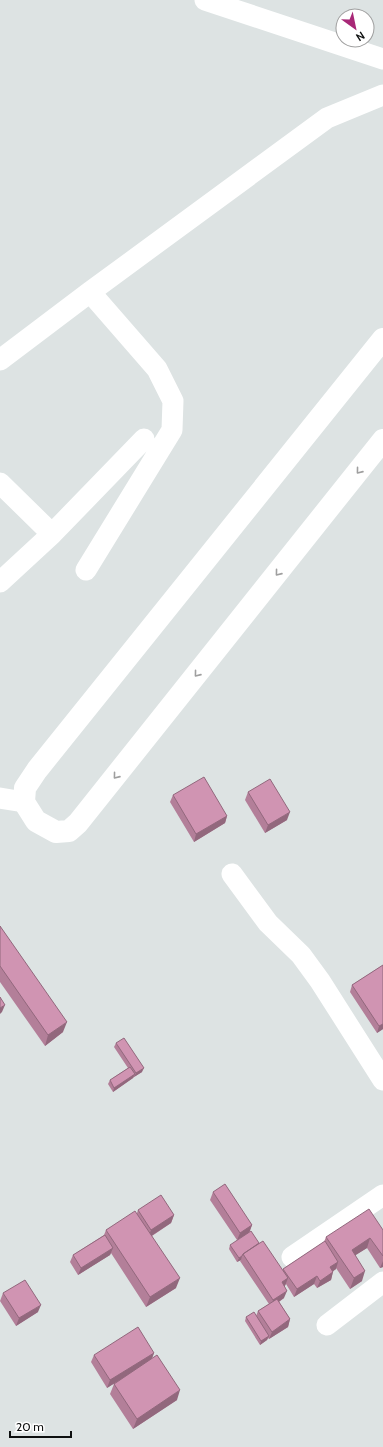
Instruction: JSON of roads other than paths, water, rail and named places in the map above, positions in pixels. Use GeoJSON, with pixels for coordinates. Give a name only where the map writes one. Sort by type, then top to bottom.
{"type":"FeatureCollection","features":[{"type":"Feature","properties":{"kind":"street"},"geometry":{"type":"LineString","coordinates":[[205,0],[383,59]]}},
{"type":"Feature","properties":{"kind":"street"},"geometry":{"type":"LineString","coordinates":[[0,360],[327,118],[383,95]]}},
{"type":"Feature","properties":{"kind":"street"},"geometry":{"type":"LineString","coordinates":[[86,570],[172,430],[173,401],[158,369],[90,292]]}},
{"type":"Feature","properties":{"kind":"street"},"geometry":{"type":"LineString","coordinates":[[383,339],[37,770],[25,788],[24,802],[36,820],[56,832],[69,832],[78,823],[383,440]]}},
{"type":"Feature","properties":{"kind":"street"},"geometry":{"type":"LineString","coordinates":[[0,582],[52,534],[144,440]]}},
{"type":"Feature","properties":{"kind":"street"},"geometry":{"type":"LineString","coordinates":[[0,483],[52,534]]}},
{"type":"Feature","properties":{"kind":"street"},"geometry":{"type":"LineString","coordinates":[[0,798],[24,802]]}},
{"type":"Feature","properties":{"kind":"street"},"geometry":{"type":"LineString","coordinates":[[232,874],[268,923],[301,955],[320,980],[383,1080]]}},
{"type":"Feature","properties":{"kind":"street"},"geometry":{"type":"LineString","coordinates":[[292,1257],[383,1195]]}},
{"type":"Feature","properties":{"kind":"street"},"geometry":{"type":"LineString","coordinates":[[327,1325],[383,1282]]}}]}
